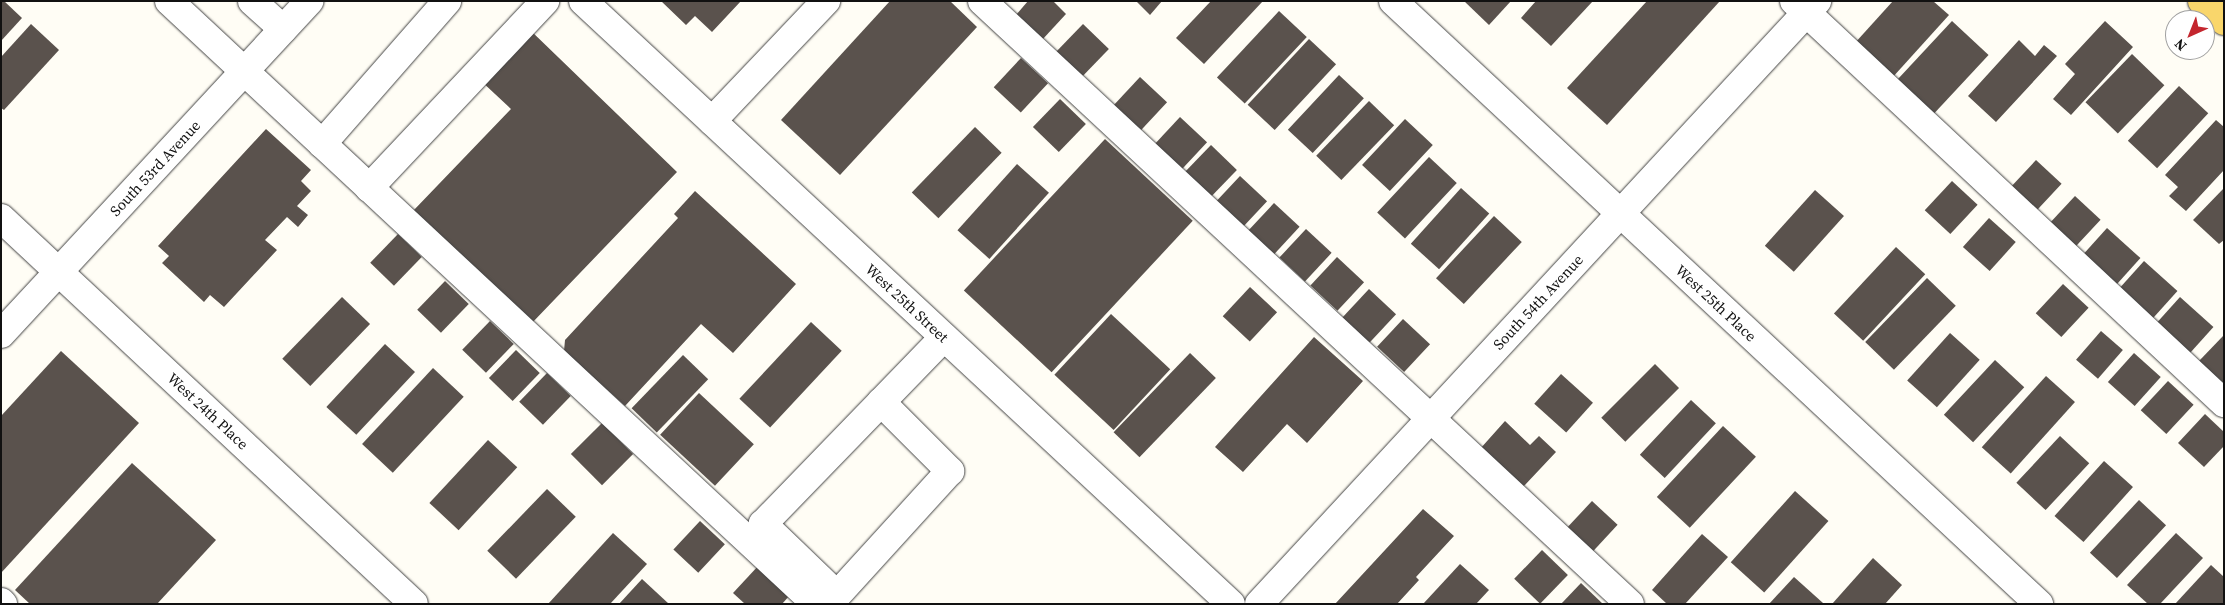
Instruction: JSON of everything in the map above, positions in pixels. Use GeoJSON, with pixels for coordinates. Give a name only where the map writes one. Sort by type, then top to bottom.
{"type":"FeatureCollection","features":[{"type":"Feature","properties":{"kind":"main road"},"geometry":{"type":"LineString","coordinates":[[2202,1],[2224,21]]}},
{"type":"Feature","properties":{"kind":"street"},"geometry":{"type":"LineString","coordinates":[[169,1],[816,604]]}},
{"type":"Feature","properties":{"kind":"street"},"geometry":{"type":"LineString","coordinates":[[252,1],[283,29]]}},
{"type":"Feature","properties":{"kind":"street","name":"South 53rd Avenue"},"geometry":{"type":"LineString","coordinates":[[1,334],[309,1]]}},
{"type":"Feature","properties":{"kind":"street"},"geometry":{"type":"LineString","coordinates":[[322,144],[447,1]]}},
{"type":"Feature","properties":{"kind":"street"},"geometry":{"type":"LineString","coordinates":[[369,188],[545,1]]}},
{"type":"Feature","properties":{"kind":"street","name":"West 25th Street"},"geometry":{"type":"LineString","coordinates":[[582,1],[1231,604]]}},
{"type":"Feature","properties":{"kind":"street"},"geometry":{"type":"LineString","coordinates":[[712,122],[826,1]]}},
{"type":"Feature","properties":{"kind":"street"},"geometry":{"type":"LineString","coordinates":[[982,1],[1630,604]]}},
{"type":"Feature","properties":{"kind":"street","name":"West 25th Place"},"geometry":{"type":"LineString","coordinates":[[1393,1],[2039,604]]}},
{"type":"Feature","properties":{"kind":"street"},"geometry":{"type":"LineString","coordinates":[[1806,5],[2224,403]]}},
{"type":"Feature","properties":{"kind":"street","name":"South 54th Avenue"},"geometry":{"type":"LineString","coordinates":[[1259,604],[1621,214],[1806,5]]}},
{"type":"Feature","properties":{"kind":"street","name":"West 24th Place"},"geometry":{"type":"LineString","coordinates":[[1,218],[414,604]]}},
{"type":"Feature","properties":{"kind":"street"},"geometry":{"type":"LineString","coordinates":[[881,402],[950,471],[837,596],[763,524],[881,402],[944,337]]}},
{"type":"Feature","properties":{"kind":"building"},"geometry":{"type":"Polygon","coordinates":[[[1,1],[4,1],[22,18],[1,41],[1,1]]]}},
{"type":"Feature","properties":{"kind":"building"},"geometry":{"type":"Polygon","coordinates":[[[661,1],[741,1],[712,32],[695,16],[686,25],[661,1]]]}},
{"type":"Feature","properties":{"kind":"building"},"geometry":{"type":"Polygon","coordinates":[[[890,1],[950,1],[977,27],[840,175],[781,120],[890,1]]]}},
{"type":"Feature","properties":{"kind":"building"},"geometry":{"type":"Polygon","coordinates":[[[1028,1],[1053,1],[1066,14],[1042,40],[1016,15],[1028,1]]]}},
{"type":"Feature","properties":{"kind":"building"},"geometry":{"type":"Polygon","coordinates":[[[1136,1],[1162,1],[1150,15],[1136,1]]]}},
{"type":"Feature","properties":{"kind":"building"},"geometry":{"type":"Polygon","coordinates":[[[1211,1],[1263,1],[1204,64],[1176,38],[1211,1]]]}},
{"type":"Feature","properties":{"kind":"building"},"geometry":{"type":"Polygon","coordinates":[[[1464,1],[1511,1],[1489,25],[1464,1]]]}},
{"type":"Feature","properties":{"kind":"building"},"geometry":{"type":"Polygon","coordinates":[[[1536,1],[1593,1],[1551,46],[1521,18],[1536,1]]]}},
{"type":"Feature","properties":{"kind":"building"},"geometry":{"type":"Polygon","coordinates":[[[1647,1],[1720,1],[1607,125],[1567,88],[1647,1]]]}},
{"type":"Feature","properties":{"kind":"building"},"geometry":{"type":"Polygon","coordinates":[[[1893,1],[1933,1],[1949,15],[1892,78],[1854,44],[1893,1]]]}},
{"type":"Feature","properties":{"kind":"building"},"geometry":{"type":"Polygon","coordinates":[[[1279,11],[1307,37],[1245,103],[1217,78],[1279,11]]]}},
{"type":"Feature","properties":{"kind":"building"},"geometry":{"type":"Polygon","coordinates":[[[1952,21],[1989,55],[1931,117],[1894,83],[1952,21]]]}},
{"type":"Feature","properties":{"kind":"building"},"geometry":{"type":"Polygon","coordinates":[[[2105,21],[2133,47],[2071,115],[2053,99],[2075,74],[2065,64],[2105,21]]]}},
{"type":"Feature","properties":{"kind":"building"},"geometry":{"type":"Polygon","coordinates":[[[31,24],[59,50],[4,110],[1,108],[1,57],[31,24]]]}},
{"type":"Feature","properties":{"kind":"building"},"geometry":{"type":"Polygon","coordinates":[[[1083,24],[1109,49],[1081,78],[1055,53],[1083,24]]]}},
{"type":"Feature","properties":{"kind":"building"},"geometry":{"type":"Polygon","coordinates":[[[529,29],[677,172],[531,324],[413,211],[511,109],[480,80],[529,29]]]}},
{"type":"Feature","properties":{"kind":"building"},"geometry":{"type":"Polygon","coordinates":[[[1309,39],[1336,64],[1275,130],[1248,105],[1309,39]]]}},
{"type":"Feature","properties":{"kind":"building"},"geometry":{"type":"Polygon","coordinates":[[[2019,40],[2035,56],[2044,45],[2057,56],[1996,122],[1968,96],[2019,40]]]}},
{"type":"Feature","properties":{"kind":"building"},"geometry":{"type":"Polygon","coordinates":[[[2132,54],[2164,85],[2118,133],[2085,102],[2132,54]]]}},
{"type":"Feature","properties":{"kind":"building"},"geometry":{"type":"Polygon","coordinates":[[[1021,58],[1048,83],[1021,112],[994,87],[1021,58]]]}},
{"type":"Feature","properties":{"kind":"building"},"geometry":{"type":"Polygon","coordinates":[[[1339,75],[1364,98],[1313,153],[1288,130],[1339,75]]]}},
{"type":"Feature","properties":{"kind":"building"},"geometry":{"type":"Polygon","coordinates":[[[1140,77],[1167,102],[1140,131],[1113,106],[1140,77]]]}},
{"type":"Feature","properties":{"kind":"building"},"geometry":{"type":"Polygon","coordinates":[[[2179,86],[2208,113],[2157,168],[2128,141],[2179,86]]]}},
{"type":"Feature","properties":{"kind":"building"},"geometry":{"type":"Polygon","coordinates":[[[1060,99],[1086,124],[1059,152],[1033,127],[1060,99]]]}},
{"type":"Feature","properties":{"kind":"building"},"geometry":{"type":"Polygon","coordinates":[[[1369,101],[1394,125],[1341,180],[1316,156],[1369,101]]]}},
{"type":"Feature","properties":{"kind":"building"},"geometry":{"type":"Polygon","coordinates":[[[1180,117],[1207,142],[1180,171],[1153,146],[1180,117]]]}},
{"type":"Feature","properties":{"kind":"building"},"geometry":{"type":"Polygon","coordinates":[[[1405,119],[1433,145],[1390,191],[1362,165],[1405,119]]]}},
{"type":"Feature","properties":{"kind":"building"},"geometry":{"type":"Polygon","coordinates":[[[2216,120],[2224,127],[2224,170],[2186,211],[2169,196],[2178,187],[2165,175],[2216,120]]]}},
{"type":"Feature","properties":{"kind":"building"},"geometry":{"type":"Polygon","coordinates":[[[975,127],[1002,153],[938,218],[912,192],[975,127]]]}},
{"type":"Feature","properties":{"kind":"building"},"geometry":{"type":"Polygon","coordinates":[[[266,129],[311,170],[301,181],[311,191],[297,206],[308,215],[298,227],[287,217],[265,240],[277,250],[224,307],[210,295],[204,302],[162,263],[169,256],[158,246],[266,129]]]}},
{"type":"Feature","properties":{"kind":"building"},"geometry":{"type":"Polygon","coordinates":[[[1105,139],[1193,221],[1052,372],[964,290],[1105,139]]]}},
{"type":"Feature","properties":{"kind":"building"},"geometry":{"type":"Polygon","coordinates":[[[1211,145],[1237,170],[1209,199],[1183,174],[1211,145]]]}},
{"type":"Feature","properties":{"kind":"building"},"geometry":{"type":"Polygon","coordinates":[[[1429,157],[1457,183],[1405,238],[1377,213],[1429,157]]]}},
{"type":"Feature","properties":{"kind":"building"},"geometry":{"type":"Polygon","coordinates":[[[2036,160],[2062,184],[2034,213],[2009,189],[2036,160]]]}},
{"type":"Feature","properties":{"kind":"building"},"geometry":{"type":"Polygon","coordinates":[[[1017,164],[1049,193],[989,259],[957,230],[1017,164]]]}},
{"type":"Feature","properties":{"kind":"building"},"geometry":{"type":"Polygon","coordinates":[[[1240,176],[1267,201],[1243,227],[1216,202],[1240,176]]]}},
{"type":"Feature","properties":{"kind":"building"},"geometry":{"type":"Polygon","coordinates":[[[1952,181],[1978,205],[1950,234],[1925,210],[1952,181]]]}},
{"type":"Feature","properties":{"kind":"building"},"geometry":{"type":"Polygon","coordinates":[[[1461,188],[1489,213],[1439,269],[1411,244],[1461,188]]]}},
{"type":"Feature","properties":{"kind":"building"},"geometry":{"type":"Polygon","coordinates":[[[2224,188],[2224,240],[2219,244],[2193,220],[2224,188]]]}},
{"type":"Feature","properties":{"kind":"building"},"geometry":{"type":"Polygon","coordinates":[[[1815,190],[1844,216],[1794,272],[1765,246],[1815,190]]]}},
{"type":"Feature","properties":{"kind":"building"},"geometry":{"type":"Polygon","coordinates":[[[695,191],[796,284],[733,353],[701,324],[625,406],[564,351],[565,340],[678,218],[674,214],[695,191]]]}},
{"type":"Feature","properties":{"kind":"building"},"geometry":{"type":"Polygon","coordinates":[[[2075,196],[2101,220],[2073,249],[2048,225],[2075,196]]]}},
{"type":"Feature","properties":{"kind":"building"},"geometry":{"type":"Polygon","coordinates":[[[1274,203],[1300,227],[1273,255],[1247,232],[1274,203]]]}},
{"type":"Feature","properties":{"kind":"building"},"geometry":{"type":"Polygon","coordinates":[[[1494,216],[1522,242],[1464,304],[1436,278],[1494,216]]]}},
{"type":"Feature","properties":{"kind":"building"},"geometry":{"type":"Polygon","coordinates":[[[1989,218],[2016,242],[1990,271],[1963,247],[1989,218]]]}},
{"type":"Feature","properties":{"kind":"building"},"geometry":{"type":"Polygon","coordinates":[[[2107,228],[2140,258],[2115,286],[2082,256],[2107,228]]]}},
{"type":"Feature","properties":{"kind":"building"},"geometry":{"type":"Polygon","coordinates":[[[1306,229],[1332,253],[1305,281],[1279,258],[1306,229]]]}},
{"type":"Feature","properties":{"kind":"building"},"geometry":{"type":"Polygon","coordinates":[[[398,234],[422,257],[394,286],[370,263],[398,234]]]}},
{"type":"Feature","properties":{"kind":"building"},"geometry":{"type":"Polygon","coordinates":[[[1896,247],[1925,274],[1863,341],[1834,314],[1896,247]]]}},
{"type":"Feature","properties":{"kind":"building"},"geometry":{"type":"Polygon","coordinates":[[[1337,257],[1364,282],[1337,311],[1310,286],[1337,257]]]}},
{"type":"Feature","properties":{"kind":"building"},"geometry":{"type":"Polygon","coordinates":[[[2144,261],[2177,291],[2152,319],[2119,289],[2144,261]]]}},
{"type":"Feature","properties":{"kind":"building"},"geometry":{"type":"Polygon","coordinates":[[[1927,278],[1956,306],[1894,370],[1865,342],[1927,278]]]}},
{"type":"Feature","properties":{"kind":"building"},"geometry":{"type":"Polygon","coordinates":[[[445,281],[469,304],[441,333],[417,310],[445,281]]]}},
{"type":"Feature","properties":{"kind":"building"},"geometry":{"type":"Polygon","coordinates":[[[2063,284],[2089,308],[2061,337],[2036,313],[2063,284]]]}},
{"type":"Feature","properties":{"kind":"building"},"geometry":{"type":"Polygon","coordinates":[[[1250,287],[1277,312],[1250,341],[1223,316],[1250,287]]]}},
{"type":"Feature","properties":{"kind":"building"},"geometry":{"type":"Polygon","coordinates":[[[1369,289],[1396,314],[1369,343],[1342,318],[1369,289]]]}},
{"type":"Feature","properties":{"kind":"building"},"geometry":{"type":"Polygon","coordinates":[[[342,297],[370,324],[310,386],[282,359],[342,297]]]}},
{"type":"Feature","properties":{"kind":"building"},"geometry":{"type":"Polygon","coordinates":[[[2180,297],[2213,327],[2189,355],[2155,324],[2180,297]]]}},
{"type":"Feature","properties":{"kind":"building"},"geometry":{"type":"Polygon","coordinates":[[[1111,314],[1170,369],[1114,430],[1054,375],[1111,314]]]}},
{"type":"Feature","properties":{"kind":"building"},"geometry":{"type":"Polygon","coordinates":[[[1403,319],[1430,344],[1404,372],[1377,347],[1403,319]]]}},
{"type":"Feature","properties":{"kind":"building"},"geometry":{"type":"Polygon","coordinates":[[[490,321],[514,344],[486,373],[462,350],[490,321]]]}},
{"type":"Feature","properties":{"kind":"building"},"geometry":{"type":"Polygon","coordinates":[[[811,322],[842,351],[770,427],[739,399],[811,322]]]}},
{"type":"Feature","properties":{"kind":"building"},"geometry":{"type":"Polygon","coordinates":[[[2101,331],[2123,350],[2098,379],[2076,360],[2101,331]]]}},
{"type":"Feature","properties":{"kind":"building"},"geometry":{"type":"Polygon","coordinates":[[[1950,333],[1980,360],[1937,407],[1907,381],[1950,333]]]}},
{"type":"Feature","properties":{"kind":"building"},"geometry":{"type":"Polygon","coordinates":[[[2224,335],[2224,384],[2199,361],[2224,335]]]}},
{"type":"Feature","properties":{"kind":"building"},"geometry":{"type":"Polygon","coordinates":[[[1314,337],[1363,381],[1307,443],[1287,424],[1243,472],[1215,447],[1314,337]]]}},
{"type":"Feature","properties":{"kind":"building"},"geometry":{"type":"Polygon","coordinates":[[[385,344],[415,372],[356,435],[326,407],[385,344]]]}},
{"type":"Feature","properties":{"kind":"building"},"geometry":{"type":"Polygon","coordinates":[[[516,350],[540,373],[513,401],[489,378],[516,350]]]}},
{"type":"Feature","properties":{"kind":"building"},"geometry":{"type":"Polygon","coordinates":[[[61,351],[139,423],[1,573],[1,416],[61,351]]]}},
{"type":"Feature","properties":{"kind":"building"},"geometry":{"type":"Polygon","coordinates":[[[1190,353],[1216,378],[1139,457],[1114,432],[1190,353]]]}},
{"type":"Feature","properties":{"kind":"building"},"geometry":{"type":"Polygon","coordinates":[[[2134,353],[2161,377],[2135,406],[2108,382],[2134,353]]]}},
{"type":"Feature","properties":{"kind":"building"},"geometry":{"type":"Polygon","coordinates":[[[683,355],[708,379],[657,433],[632,408],[683,355]]]}},
{"type":"Feature","properties":{"kind":"building"},"geometry":{"type":"Polygon","coordinates":[[[1995,360],[2024,387],[1973,442],[1944,415],[1995,360]]]}},
{"type":"Feature","properties":{"kind":"building"},"geometry":{"type":"Polygon","coordinates":[[[1655,364],[1679,388],[1625,442],[1601,418],[1655,364]]]}},
{"type":"Feature","properties":{"kind":"building"},"geometry":{"type":"Polygon","coordinates":[[[433,368],[464,397],[393,473],[362,444],[433,368]]]}},
{"type":"Feature","properties":{"kind":"building"},"geometry":{"type":"Polygon","coordinates":[[[547,373],[571,396],[543,425],[519,402],[547,373]]]}},
{"type":"Feature","properties":{"kind":"building"},"geometry":{"type":"Polygon","coordinates":[[[1561,374],[1593,403],[1566,432],[1534,404],[1561,374]]]}},
{"type":"Feature","properties":{"kind":"building"},"geometry":{"type":"Polygon","coordinates":[[[2046,376],[2075,402],[2011,473],[1982,447],[2046,376]]]}},
{"type":"Feature","properties":{"kind":"building"},"geometry":{"type":"Polygon","coordinates":[[[2168,381],[2194,405],[2166,434],[2141,410],[2168,381]]]}},
{"type":"Feature","properties":{"kind":"building"},"geometry":{"type":"Polygon","coordinates":[[[699,393],[754,444],[715,486],[660,435],[699,393]]]}},
{"type":"Feature","properties":{"kind":"building"},"geometry":{"type":"Polygon","coordinates":[[[1691,400],[1716,423],[1665,478],[1640,455],[1691,400]]]}},
{"type":"Feature","properties":{"kind":"building"},"geometry":{"type":"Polygon","coordinates":[[[2205,414],[2224,432],[2224,446],[2204,467],[2178,443],[2205,414]]]}},
{"type":"Feature","properties":{"kind":"building"},"geometry":{"type":"Polygon","coordinates":[[[1505,421],[1530,445],[1539,436],[1556,452],[1522,488],[1480,449],[1505,421]]]}},
{"type":"Feature","properties":{"kind":"building"},"geometry":{"type":"Polygon","coordinates":[[[602,423],[633,454],[602,485],[571,454],[602,423]]]}},
{"type":"Feature","properties":{"kind":"building"},"geometry":{"type":"Polygon","coordinates":[[[1723,426],[1756,457],[1690,528],[1657,497],[1723,426]]]}},
{"type":"Feature","properties":{"kind":"building"},"geometry":{"type":"Polygon","coordinates":[[[2060,436],[2089,463],[2046,510],[2016,483],[2060,436]]]}},
{"type":"Feature","properties":{"kind":"building"},"geometry":{"type":"Polygon","coordinates":[[[488,440],[517,467],[459,530],[429,503],[488,440]]]}},
{"type":"Feature","properties":{"kind":"building"},"geometry":{"type":"Polygon","coordinates":[[[2104,461],[2133,487],[2083,542],[2054,516],[2104,461]]]}},
{"type":"Feature","properties":{"kind":"building"},"geometry":{"type":"Polygon","coordinates":[[[132,463],[216,540],[157,604],[30,604],[15,590],[132,463]]]}},
{"type":"Feature","properties":{"kind":"building"},"geometry":{"type":"Polygon","coordinates":[[[547,489],[576,517],[516,579],[487,551],[547,489]]]}},
{"type":"Feature","properties":{"kind":"building"},"geometry":{"type":"Polygon","coordinates":[[[1795,491],[1828,521],[1764,592],[1731,562],[1795,491]]]}},
{"type":"Feature","properties":{"kind":"building"},"geometry":{"type":"Polygon","coordinates":[[[2139,500],[2166,525],[2117,578],[2090,553],[2139,500]]]}},
{"type":"Feature","properties":{"kind":"building"},"geometry":{"type":"Polygon","coordinates":[[[1592,501],[1618,525],[1591,553],[1565,530],[1592,501]]]}},
{"type":"Feature","properties":{"kind":"building"},"geometry":{"type":"Polygon","coordinates":[[[1423,509],[1454,536],[1416,577],[1419,580],[1397,604],[1335,604],[1423,509]]]}},
{"type":"Feature","properties":{"kind":"building"},"geometry":{"type":"Polygon","coordinates":[[[700,521],[725,544],[698,573],[673,550],[700,521]]]}},
{"type":"Feature","properties":{"kind":"building"},"geometry":{"type":"Polygon","coordinates":[[[613,533],[647,564],[610,604],[548,604],[613,533]]]}},
{"type":"Feature","properties":{"kind":"building"},"geometry":{"type":"Polygon","coordinates":[[[2176,533],[2203,558],[2160,604],[2148,604],[2127,585],[2176,533]]]}},
{"type":"Feature","properties":{"kind":"building"},"geometry":{"type":"Polygon","coordinates":[[[1702,534],[1728,557],[1685,604],[1667,604],[1652,590],[1702,534]]]}},
{"type":"Feature","properties":{"kind":"building"},"geometry":{"type":"Polygon","coordinates":[[[1542,550],[1568,575],[1540,604],[1514,579],[1542,550]]]}},
{"type":"Feature","properties":{"kind":"building"},"geometry":{"type":"Polygon","coordinates":[[[1873,558],[1902,585],[1885,604],[1832,604],[1873,558]]]}},
{"type":"Feature","properties":{"kind":"building"},"geometry":{"type":"Polygon","coordinates":[[[1460,564],[1489,590],[1476,604],[1423,604],[1460,564]]]}},
{"type":"Feature","properties":{"kind":"building"},"geometry":{"type":"Polygon","coordinates":[[[759,565],[790,595],[782,604],[745,604],[733,593],[759,565]]]}},
{"type":"Feature","properties":{"kind":"building"},"geometry":{"type":"Polygon","coordinates":[[[2211,565],[2224,577],[2224,604],[2175,604],[2211,565]]]}},
{"type":"Feature","properties":{"kind":"building"},"geometry":{"type":"Polygon","coordinates":[[[1794,577],[1823,603],[1769,604],[1794,577]]]}},
{"type":"Feature","properties":{"kind":"building"},"geometry":{"type":"Polygon","coordinates":[[[642,579],[669,604],[619,604],[642,579]]]}},
{"type":"Feature","properties":{"kind":"building"},"geometry":{"type":"Polygon","coordinates":[[[1581,583],[1603,604],[1561,604],[1581,583]]]}}]}
